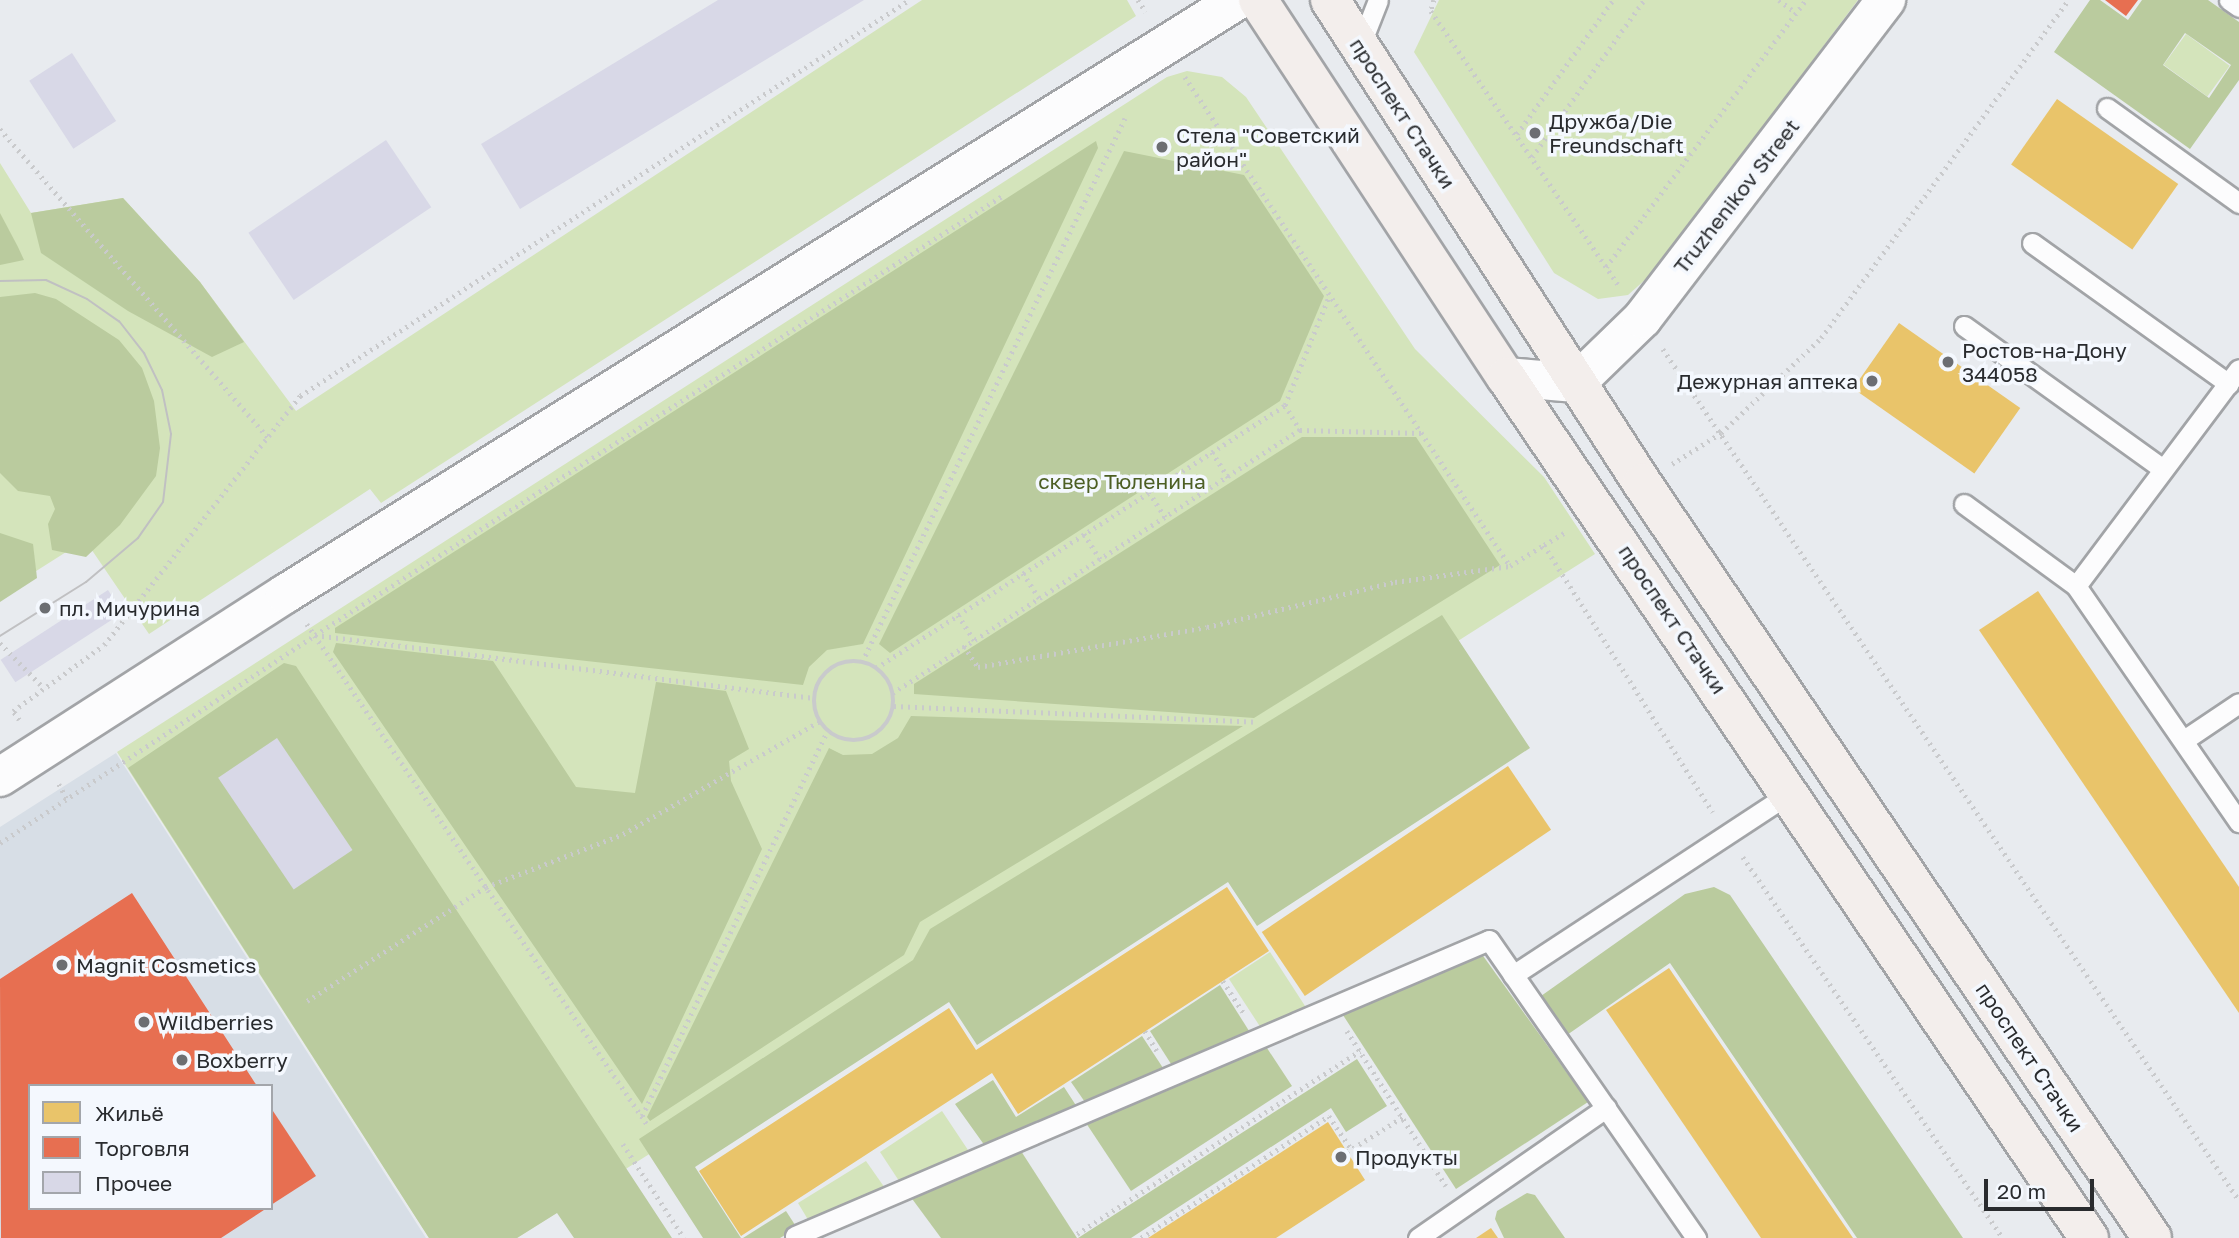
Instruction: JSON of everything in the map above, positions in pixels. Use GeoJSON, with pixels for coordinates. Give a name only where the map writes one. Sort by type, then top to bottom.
{"type":"FeatureCollection","features":[{"type":"Feature","properties":{"kind":"main road"},"geometry":{"type":"LineString","coordinates":[[0,777],[285,593],[1164,43],[1238,0]]}},
{"type":"Feature","properties":{"kind":"main road","name":"проспект Стачки"},"geometry":{"type":"LineString","coordinates":[[1258,0],[1506,377],[1600,511],[2089,1238]]}},
{"type":"Feature","properties":{"kind":"main road","name":"проспект Стачки"},"geometry":{"type":"LineString","coordinates":[[1330,0],[1642,483],[2152,1238]]}},
{"type":"Feature","properties":{"kind":"main road","name":"Truzhenikov Street"},"geometry":{"type":"LineString","coordinates":[[1576,383],[1642,319],[1886,0]]}},
{"type":"Feature","properties":{"kind":"main road"},"geometry":{"type":"LineString","coordinates":[[1506,377],[1576,383]]}},
{"type":"Feature","properties":{"kind":"lane"},"geometry":{"type":"LineString","coordinates":[[1360,46],[1378,0]]}},
{"type":"Feature","properties":{"kind":"lane"},"geometry":{"type":"LineString","coordinates":[[2229,0],[2239,7]]}},
{"type":"Feature","properties":{"kind":"lane"},"geometry":{"type":"LineString","coordinates":[[2107,108],[2239,203]]}},
{"type":"Feature","properties":{"kind":"lane"},"geometry":{"type":"LineString","coordinates":[[2032,243],[2234,377],[2076,586]]}},
{"type":"Feature","properties":{"kind":"lane"},"geometry":{"type":"LineString","coordinates":[[1964,326],[2163,469]]}},
{"type":"Feature","properties":{"kind":"lane"},"geometry":{"type":"LineString","coordinates":[[1964,503],[2076,586],[2239,822]]}},
{"type":"Feature","properties":{"kind":"lane"},"geometry":{"type":"LineString","coordinates":[[2184,740],[2239,703]]}},
{"type":"Feature","properties":{"kind":"lane"},"geometry":{"type":"LineString","coordinates":[[1513,975],[1789,794]]}},
{"type":"Feature","properties":{"kind":"lane"},"geometry":{"type":"LineString","coordinates":[[794,1236],[1489,940],[1696,1238]]}},
{"type":"Feature","properties":{"kind":"lane"},"geometry":{"type":"LineString","coordinates":[[1418,1238],[1606,1108]]}},
{"type":"Feature","properties":{"kind":"path"},"geometry":{"type":"LineString","coordinates":[[40,752],[13,711],[104,645],[300,396],[909,0]]}},
{"type":"Feature","properties":{"kind":"path"},"geometry":{"type":"LineString","coordinates":[[1138,0],[1186,79],[1510,566]]}},
{"type":"Feature","properties":{"kind":"path"},"geometry":{"type":"LineString","coordinates":[[1434,0],[1431,11],[1721,433],[2239,1200]]}},
{"type":"Feature","properties":{"kind":"path"},"geometry":{"type":"LineString","coordinates":[[1517,134],[1613,0]]}},
{"type":"Feature","properties":{"kind":"path"},"geometry":{"type":"LineString","coordinates":[[1532,157],[1644,0]]}},
{"type":"Feature","properties":{"kind":"path"},"geometry":{"type":"LineString","coordinates":[[1779,0],[1796,13]]}},
{"type":"Feature","properties":{"kind":"path"},"geometry":{"type":"LineString","coordinates":[[1606,267],[1806,0]]}},
{"type":"Feature","properties":{"kind":"path"},"geometry":{"type":"LineString","coordinates":[[1642,483],[1721,433],[1821,338],[2068,0]]}},
{"type":"Feature","properties":{"kind":"path"},"geometry":{"type":"LineString","coordinates":[[1176,85],[1186,79]]}},
{"type":"Feature","properties":{"kind":"path"},"geometry":{"type":"LineString","coordinates":[[1113,125],[1135,111]]}},
{"type":"Feature","properties":{"kind":"path"},"geometry":{"type":"LineString","coordinates":[[862,662],[1125,117]]}},
{"type":"Feature","properties":{"kind":"path"},"geometry":{"type":"LineString","coordinates":[[0,128],[268,437]]}},
{"type":"Feature","properties":{"kind":"path"},"geometry":{"type":"LineString","coordinates":[[0,843],[315,635],[1008,192]]}},
{"type":"Feature","properties":{"kind":"path"},"geometry":{"type":"LineString","coordinates":[[876,668],[1285,405],[1329,296]]}},
{"type":"Feature","properties":{"kind":"path"},"geometry":{"type":"LineString","coordinates":[[1285,405],[1300,430]]}},
{"type":"Feature","properties":{"kind":"path"},"geometry":{"type":"LineString","coordinates":[[893,693],[1300,430],[1421,433]]}},
{"type":"Feature","properties":{"kind":"path"},"geometry":{"type":"LineString","coordinates":[[1212,452],[1228,477]]}},
{"type":"Feature","properties":{"kind":"path"},"geometry":{"type":"LineString","coordinates":[[1149,492],[1165,517]]}},
{"type":"Feature","properties":{"kind":"path"},"geometry":{"type":"LineString","coordinates":[[964,646],[978,667],[1207,627],[1395,582],[1510,566],[1600,511]]}},
{"type":"Feature","properties":{"kind":"path"},"geometry":{"type":"LineString","coordinates":[[1084,534],[1100,559]]}},
{"type":"Feature","properties":{"kind":"path"},"geometry":{"type":"LineString","coordinates":[[1544,545],[1727,835],[2003,1238]]}},
{"type":"Feature","properties":{"kind":"path"},"geometry":{"type":"LineString","coordinates":[[1023,573],[1039,598]]}},
{"type":"Feature","properties":{"kind":"path"},"geometry":{"type":"LineString","coordinates":[[285,593],[649,1127]]}},
{"type":"Feature","properties":{"kind":"path"},"geometry":{"type":"LineString","coordinates":[[958,615],[974,639]]}},
{"type":"Feature","properties":{"kind":"path"},"geometry":{"type":"LineString","coordinates":[[315,635],[814,698]]}},
{"type":"Feature","properties":{"kind":"path"},"geometry":{"type":"LineString","coordinates":[[0,643],[44,688]]}},
{"type":"Feature","properties":{"kind":"path"},"geometry":{"type":"LineString","coordinates":[[849,661],[862,662],[876,668],[893,693],[894,706],[885,725],[868,739],[854,741],[827,731],[820,721],[814,698],[825,673],[849,661]]}},
{"type":"Feature","properties":{"kind":"path"},"geometry":{"type":"LineString","coordinates":[[894,706],[1256,722]]}},
{"type":"Feature","properties":{"kind":"path"},"geometry":{"type":"LineString","coordinates":[[307,1001],[486,887],[623,834],[820,721]]}},
{"type":"Feature","properties":{"kind":"path"},"geometry":{"type":"LineString","coordinates":[[642,1116],[827,731]]}},
{"type":"Feature","properties":{"kind":"path"},"geometry":{"type":"LineString","coordinates":[[1223,981],[1259,1038]]}},
{"type":"Feature","properties":{"kind":"path"},"geometry":{"type":"LineString","coordinates":[[1332,1007],[1461,1209]]}},
{"type":"Feature","properties":{"kind":"path"},"geometry":{"type":"LineString","coordinates":[[1077,1234],[1360,1051]]}},
{"type":"Feature","properties":{"kind":"path"},"geometry":{"type":"LineString","coordinates":[[1141,1238],[1329,1116],[1349,1151],[1402,1117]]}},
{"type":"Feature","properties":{"kind":"path"},"geometry":{"type":"LineString","coordinates":[[623,1144],[684,1238]]}},
{"type":"Feature","properties":{"kind":"shaded area"},"geometry":{"type":"Polygon","coordinates":[[[116,753],[426,1238],[0,1238],[0,827],[116,753]]]}},
{"type":"Feature","properties":{"kind":"green space"},"geometry":{"type":"Polygon","coordinates":[[[922,0],[1127,0],[1136,16],[381,503],[370,489],[149,634],[85,540],[0,594],[0,163],[31,213],[123,198],[200,282],[296,411],[922,0]]]}},
{"type":"Feature","properties":{"kind":"green space"},"geometry":{"type":"Polygon","coordinates":[[[1439,0],[1858,0],[1655,271],[1628,295],[1598,299],[1554,273],[1414,52],[1439,0]]]}},
{"type":"Feature","properties":{"kind":"green space"},"geometry":{"type":"Polygon","coordinates":[[[2090,0],[2100,0],[2128,20],[2142,0],[2208,0],[2239,22],[2239,80],[2190,149],[2054,52],[2090,0]],[[2185,33],[2163,65],[2209,98],[2231,65],[2185,33]]]}},
{"type":"Feature","properties":{"kind":"green space"},"geometry":{"type":"Polygon","coordinates":[[[2186,34],[2230,66],[2207,96],[2164,65],[2186,34]]]}},
{"type":"Feature","properties":{"kind":"green space","name":"сквер Тюленина"},"geometry":{"type":"Polygon","coordinates":[[[1187,71],[1222,77],[1246,97],[1415,349],[1544,477],[1595,554],[517,1238],[429,1238],[117,752],[1167,77],[1187,71]]]}},
{"type":"Feature","properties":{"kind":"green space"},"geometry":{"type":"Polygon","coordinates":[[[1096,141],[1098,148],[863,644],[827,650],[809,667],[803,685],[335,633],[335,628],[1096,141]]]}},
{"type":"Feature","properties":{"kind":"green space"},"geometry":{"type":"Polygon","coordinates":[[[1124,151],[1244,175],[1324,296],[1280,401],[890,653],[879,644],[1124,151]]]}},
{"type":"Feature","properties":{"kind":"green space"},"geometry":{"type":"Polygon","coordinates":[[[123,198],[200,282],[244,342],[212,357],[128,311],[41,253],[31,213],[123,198]]]}},
{"type":"Feature","properties":{"kind":"green space"},"geometry":{"type":"Polygon","coordinates":[[[0,213],[18,247],[24,260],[0,265],[0,213]]]}},
{"type":"Feature","properties":{"kind":"green space"},"geometry":{"type":"Polygon","coordinates":[[[35,293],[56,299],[119,340],[142,368],[154,401],[160,448],[156,476],[120,525],[86,557],[52,550],[48,524],[55,509],[50,496],[18,491],[0,473],[0,297],[35,293]]]}},
{"type":"Feature","properties":{"kind":"green space"},"geometry":{"type":"Polygon","coordinates":[[[1302,437],[1416,437],[1500,565],[1254,718],[914,694],[914,684],[1302,437]]]}},
{"type":"Feature","properties":{"kind":"green space"},"geometry":{"type":"Polygon","coordinates":[[[0,533],[33,544],[37,578],[0,602],[0,533]]]}},
{"type":"Feature","properties":{"kind":"green space"},"geometry":{"type":"Polygon","coordinates":[[[1442,615],[1530,748],[1257,926],[1228,882],[977,1045],[949,1002],[695,1167],[741,1238],[703,1238],[639,1139],[913,960],[930,929],[1442,615]]]}},
{"type":"Feature","properties":{"kind":"green space"},"geometry":{"type":"Polygon","coordinates":[[[336,643],[493,661],[576,787],[635,793],[656,682],[726,691],[749,749],[729,761],[731,781],[762,849],[642,1104],[333,652],[336,643]]]}},
{"type":"Feature","properties":{"kind":"green space"},"geometry":{"type":"Polygon","coordinates":[[[284,663],[296,666],[672,1238],[574,1238],[557,1213],[517,1238],[429,1238],[128,768],[284,663]]]}},
{"type":"Feature","properties":{"kind":"green space"},"geometry":{"type":"Polygon","coordinates":[[[911,716],[1243,726],[920,922],[904,955],[650,1121],[647,1117],[829,748],[843,755],[872,754],[898,738],[911,716]]]}},
{"type":"Feature","properties":{"kind":"green space"},"geometry":{"type":"Polygon","coordinates":[[[1714,887],[1730,895],[1963,1238],[1857,1238],[1670,963],[1567,1035],[1541,996],[1685,894],[1714,887]]]}},
{"type":"Feature","properties":{"kind":"green space"},"geometry":{"type":"Polygon","coordinates":[[[1270,952],[1307,1009],[1261,1028],[1229,979],[1270,952]]]}},
{"type":"Feature","properties":{"kind":"green space"},"geometry":{"type":"Polygon","coordinates":[[[1481,953],[1588,1102],[1456,1189],[1341,1012],[1481,953]]]}},
{"type":"Feature","properties":{"kind":"green space"},"geometry":{"type":"Polygon","coordinates":[[[1220,985],[1251,1034],[1173,1067],[1150,1031],[1220,985]]]}},
{"type":"Feature","properties":{"kind":"green space"},"geometry":{"type":"Polygon","coordinates":[[[1142,1036],[1165,1071],[1087,1105],[1071,1082],[1142,1036]]]}},
{"type":"Feature","properties":{"kind":"green space"},"geometry":{"type":"Polygon","coordinates":[[[1265,1045],[1292,1086],[1131,1191],[1086,1123],[1265,1045]]]}},
{"type":"Feature","properties":{"kind":"green space"},"geometry":{"type":"Polygon","coordinates":[[[1357,1059],[1387,1106],[1346,1132],[1331,1108],[1131,1238],[1078,1238],[1357,1059]]]}},
{"type":"Feature","properties":{"kind":"green space"},"geometry":{"type":"Polygon","coordinates":[[[993,1080],[1016,1117],[1064,1087],[1077,1107],[985,1146],[955,1104],[993,1080]]]}},
{"type":"Feature","properties":{"kind":"green space"},"geometry":{"type":"Polygon","coordinates":[[[942,1111],[970,1153],[901,1184],[880,1152],[942,1111]]]}},
{"type":"Feature","properties":{"kind":"green space"},"geometry":{"type":"Polygon","coordinates":[[[1021,1151],[1077,1238],[941,1238],[910,1196],[1021,1151]]]}},
{"type":"Feature","properties":{"kind":"green space"},"geometry":{"type":"Polygon","coordinates":[[[866,1161],[887,1191],[810,1223],[798,1203],[866,1161]]]}},
{"type":"Feature","properties":{"kind":"green space"},"geometry":{"type":"Polygon","coordinates":[[[1527,1193],[1535,1195],[1565,1238],[1504,1238],[1495,1219],[1497,1211],[1527,1193]]]}},
{"type":"Feature","properties":{"kind":"green space"},"geometry":{"type":"Polygon","coordinates":[[[786,1211],[797,1228],[780,1238],[743,1238],[786,1211]]]}},
{"type":"Feature","properties":{"kind":"building: Жильё"},"geometry":{"type":"Polygon","coordinates":[[[2057,99],[2178,184],[2132,249],[2011,165],[2057,99]]]}},
{"type":"Feature","properties":{"kind":"building: Жильё"},"geometry":{"type":"Polygon","coordinates":[[[1899,323],[2020,408],[1974,473],[1853,389],[1899,323]]]}},
{"type":"Feature","properties":{"kind":"building: Жильё"},"geometry":{"type":"Polygon","coordinates":[[[2038,591],[2239,887],[2239,1013],[1979,630],[2038,591]]]}},
{"type":"Feature","properties":{"kind":"building: Жильё"},"geometry":{"type":"Polygon","coordinates":[[[1508,766],[1551,830],[1305,996],[1262,932],[1508,766]]]}},
{"type":"Feature","properties":{"kind":"building: Жильё"},"geometry":{"type":"Polygon","coordinates":[[[1227,887],[1269,951],[1018,1114],[992,1073],[741,1236],[699,1171],[949,1008],[976,1050],[1227,887]]]}},
{"type":"Feature","properties":{"kind":"building: Жильё"},"geometry":{"type":"Polygon","coordinates":[[[1669,968],[1853,1238],[1761,1238],[1606,1010],[1669,968]]]}},
{"type":"Feature","properties":{"kind":"building: Жильё"},"geometry":{"type":"Polygon","coordinates":[[[1328,1122],[1365,1180],[1276,1238],[1148,1238],[1328,1122]]]}},
{"type":"Feature","properties":{"kind":"building: Жильё"},"geometry":{"type":"Polygon","coordinates":[[[1491,1228],[1498,1238],[1476,1238],[1491,1228]]]}},
{"type":"Feature","properties":{"kind":"building: Торговля"},"geometry":{"type":"Polygon","coordinates":[[[2105,0],[2138,0],[2126,16],[2105,0]]]}},
{"type":"Feature","properties":{"kind":"building: Торговля"},"geometry":{"type":"Polygon","coordinates":[[[132,893],[256,1084],[28,1084],[28,1210],[264,1210],[221,1238],[1,1238],[0,979],[132,893]]]}},
{"type":"Feature","properties":{"kind":"building: Торговля"},"geometry":{"type":"Polygon","coordinates":[[[273,1111],[316,1176],[273,1204],[273,1111]]]}},
{"type":"Feature","properties":{"kind":"building: Прочее"},"geometry":{"type":"Polygon","coordinates":[[[718,0],[864,0],[520,209],[481,144],[718,0]]]}},
{"type":"Feature","properties":{"kind":"building: Прочее"},"geometry":{"type":"Polygon","coordinates":[[[72,53],[116,121],[73,149],[29,81],[72,53]]]}},
{"type":"Feature","properties":{"kind":"building: Прочее"},"geometry":{"type":"Polygon","coordinates":[[[386,140],[431,207],[294,300],[248,233],[386,140]]]}},
{"type":"Feature","properties":{"kind":"building: Прочее"},"geometry":{"type":"Polygon","coordinates":[[[108,590],[123,613],[15,682],[1,660],[108,590]]]}},
{"type":"Feature","properties":{"kind":"building: Прочее"},"geometry":{"type":"Polygon","coordinates":[[[277,738],[352,850],[294,890],[218,778],[277,738]]]}},
{"type":"Feature","properties":{"kind":"tram line"},"geometry":{"type":"LineString","coordinates":[[0,281],[46,280],[87,299],[119,321],[144,353],[162,390],[171,434],[163,502],[138,538],[86,582],[0,636]]}},
{"type":"Feature","properties":{"kind":"place","name":"Дружба/Die Freundschaft"},"geometry":{"type":"Point","coordinates":[1535,133]}},
{"type":"Feature","properties":{"kind":"place","name":"Стела \"Советский район\""},"geometry":{"type":"Point","coordinates":[1162,147]}},
{"type":"Feature","properties":{"kind":"place","name":"Ростов-на-Дону 344058"},"geometry":{"type":"Point","coordinates":[1948,362]}},
{"type":"Feature","properties":{"kind":"place","name":"Дежурная аптека"},"geometry":{"type":"Point","coordinates":[1872,381]}},
{"type":"Feature","properties":{"kind":"place","name":"пл. Мичурина"},"geometry":{"type":"Point","coordinates":[45,608]}},
{"type":"Feature","properties":{"kind":"place","name":"Magnit Cosmetics"},"geometry":{"type":"Point","coordinates":[62,965]}},
{"type":"Feature","properties":{"kind":"place","name":"Wildberries"},"geometry":{"type":"Point","coordinates":[144,1022]}},
{"type":"Feature","properties":{"kind":"place","name":"Boxberry"},"geometry":{"type":"Point","coordinates":[182,1060]}},
{"type":"Feature","properties":{"kind":"place","name":"Продукты"},"geometry":{"type":"Point","coordinates":[1341,1157]}}]}
